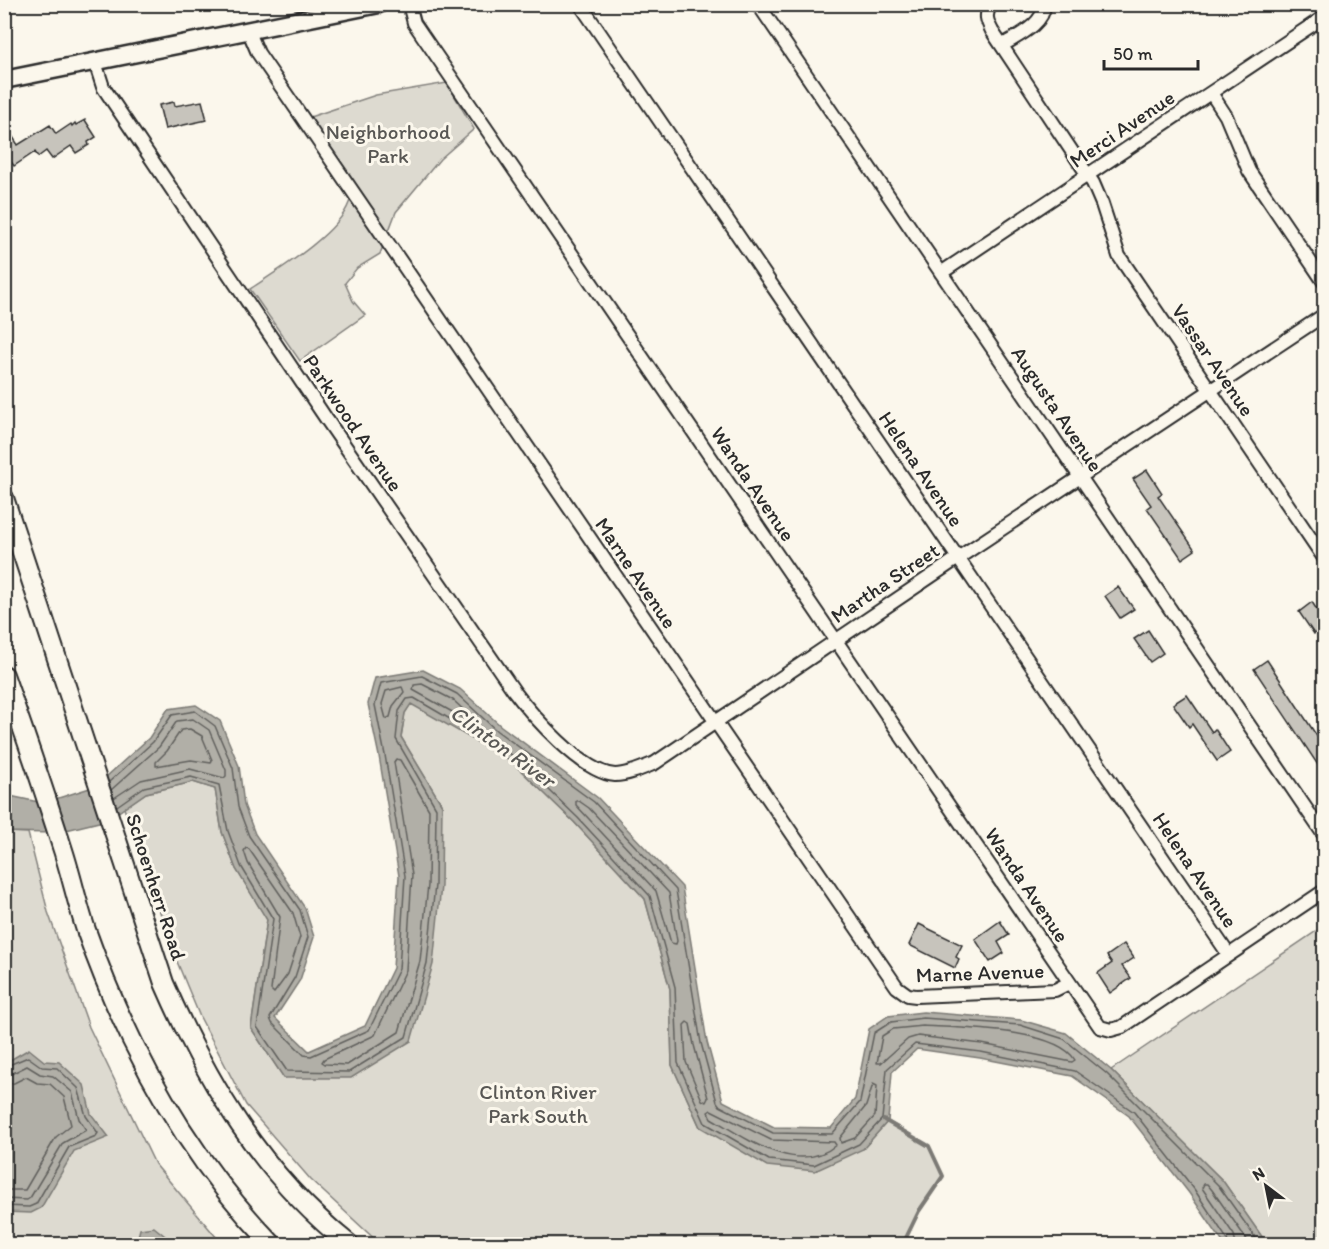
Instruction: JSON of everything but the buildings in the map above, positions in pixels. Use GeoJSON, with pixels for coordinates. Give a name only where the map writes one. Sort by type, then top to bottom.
{"type":"FeatureCollection","features":[{"type":"Feature","properties":{"kind":"main road","name":"Schoenherr Road"},"geometry":{"type":"LineString","coordinates":[[4,498],[164,983],[205,1068],[241,1127],[308,1210],[349,1245]]}},
{"type":"Feature","properties":{"kind":"main road"},"geometry":{"type":"LineString","coordinates":[[4,675],[63,850],[86,928],[123,1024],[171,1113],[215,1178],[272,1245]]}},
{"type":"Feature","properties":{"kind":"street"},"geometry":{"type":"LineString","coordinates":[[4,80],[379,4]]}},
{"type":"Feature","properties":{"kind":"street","name":"Wanda Avenue"},"geometry":{"type":"LineString","coordinates":[[409,4],[414,23],[1100,1027],[1117,1030],[1324,891]]}},
{"type":"Feature","properties":{"kind":"street","name":"Helena Avenue"},"geometry":{"type":"LineString","coordinates":[[580,4],[1229,955]]}},
{"type":"Feature","properties":{"kind":"street","name":"Augusta Avenue"},"geometry":{"type":"LineString","coordinates":[[758,4],[1324,835]]}},
{"type":"Feature","properties":{"kind":"street","name":"Vassar Avenue"},"geometry":{"type":"LineString","coordinates":[[991,4],[986,18],[1087,175],[1102,204],[1119,256],[1324,558]]}},
{"type":"Feature","properties":{"kind":"street"},"geometry":{"type":"LineString","coordinates":[[1003,45],[1041,17],[1044,4]]}},
{"type":"Feature","properties":{"kind":"street","name":"Merci Avenue"},"geometry":{"type":"LineString","coordinates":[[941,273],[1324,17]]}},
{"type":"Feature","properties":{"kind":"street","name":"Marne Avenue"},"geometry":{"type":"LineString","coordinates":[[249,32],[252,43],[264,63],[893,982],[901,991],[916,996],[1054,990],[1069,983]]}},
{"type":"Feature","properties":{"kind":"street","name":"Parkwood Avenue"},"geometry":{"type":"LineString","coordinates":[[95,62],[103,87],[325,417],[514,691],[534,718],[556,740],[579,758],[614,775]]}},
{"type":"Feature","properties":{"kind":"street"},"geometry":{"type":"LineString","coordinates":[[1210,93],[1226,116],[1249,171],[1324,282]]}},
{"type":"Feature","properties":{"kind":"street","name":"Martha Street"},"geometry":{"type":"LineString","coordinates":[[614,775],[625,774],[655,763],[1324,315]]}},
{"type":"Feature","properties":{"kind":"green space","name":"Neighborhood Park"},"geometry":{"type":"Polygon","coordinates":[[[447,83],[474,129],[440,159],[396,212],[380,254],[357,268],[345,283],[353,301],[365,315],[300,361],[250,289],[320,239],[343,215],[350,201],[353,180],[307,118],[376,95],[447,83]]]}},
{"type":"Feature","properties":{"kind":"green space","name":"Clinton River Park South"},"geometry":{"type":"Polygon","coordinates":[[[411,703],[511,761],[574,822],[645,899],[670,989],[672,1065],[700,1127],[863,1149],[888,1121],[929,1146],[943,1176],[919,1211],[903,1244],[380,1244],[311,1180],[246,1105],[200,1017],[178,964],[124,808],[146,793],[193,782],[215,789],[222,832],[236,869],[267,919],[251,1028],[284,1078],[411,1041],[442,805],[401,737],[405,713],[411,703]]]}},
{"type":"Feature","properties":{"kind":"green space"},"geometry":{"type":"Polygon","coordinates":[[[5,832],[28,833],[48,912],[89,1027],[155,1164],[222,1244],[5,1244],[5,832]]]}},
{"type":"Feature","properties":{"kind":"green space"},"geometry":{"type":"Polygon","coordinates":[[[1324,926],[1324,1244],[1267,1244],[1223,1181],[1111,1070],[1324,926]]]}},
{"type":"Feature","properties":{"kind":"water","name":"Clinton River"},"geometry":{"type":"Polygon","coordinates":[[[423,670],[460,689],[501,726],[598,798],[682,887],[707,1042],[723,1101],[774,1127],[831,1128],[855,1099],[869,1029],[888,1016],[923,1012],[1021,1020],[1066,1033],[1111,1070],[1223,1181],[1267,1244],[1224,1244],[1189,1193],[1129,1116],[1072,1076],[980,1058],[917,1049],[892,1072],[888,1121],[863,1149],[815,1171],[767,1166],[700,1127],[672,1065],[670,989],[645,899],[574,822],[511,761],[411,704],[405,713],[401,737],[442,805],[441,886],[433,964],[411,1041],[351,1078],[284,1078],[251,1028],[267,920],[236,869],[222,832],[215,789],[193,782],[146,793],[107,820],[54,833],[5,832],[5,795],[43,803],[96,786],[149,738],[168,709],[196,705],[220,721],[239,766],[244,805],[255,834],[305,908],[314,937],[300,980],[275,1018],[309,1051],[365,1026],[393,968],[399,876],[368,704],[375,678],[423,670]]]}},
{"type":"Feature","properties":{"kind":"water"},"geometry":{"type":"Polygon","coordinates":[[[29,1049],[44,1061],[59,1062],[84,1085],[91,1114],[109,1137],[74,1151],[41,1208],[31,1213],[5,1212],[5,1063],[29,1049]]]}},
{"type":"Feature","properties":{"kind":"water"},"geometry":{"type":"Polygon","coordinates":[[[154,1227],[175,1244],[136,1244],[140,1229],[154,1227]]]}},
{"type":"Feature","properties":{"kind":"waterway"},"geometry":{"type":"LineString","coordinates":[[884,1120],[929,1146],[943,1176],[919,1211],[903,1244]]}}]}
